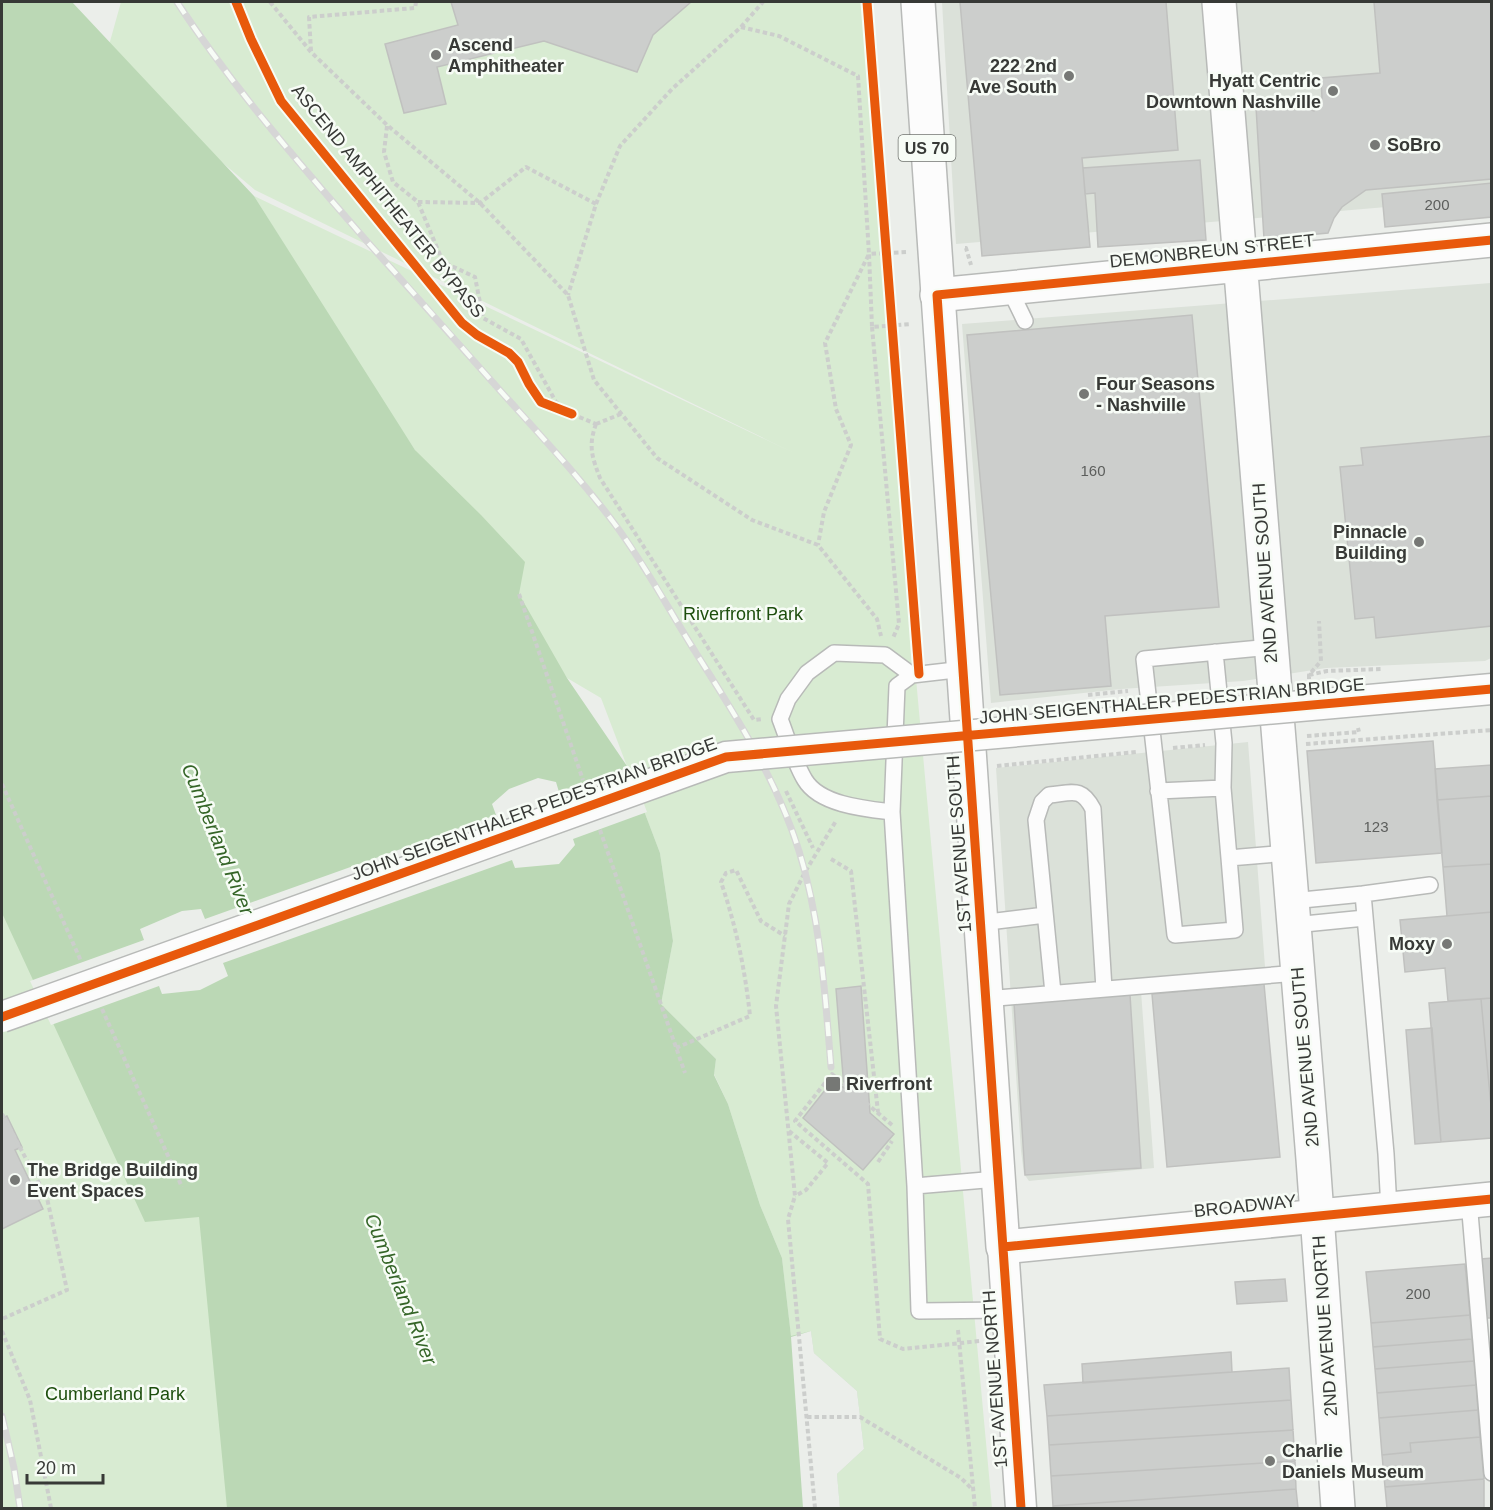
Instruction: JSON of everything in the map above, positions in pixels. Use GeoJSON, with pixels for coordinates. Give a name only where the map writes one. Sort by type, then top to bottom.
{"type":"FeatureCollection","features":[{"type":"Feature","properties":{"kind":"street","name":"1ST AVENUE SOUTH"},"geometry":{"type":"LineString","coordinates":[[918,2],[1003,1247]]}},
{"type":"Feature","properties":{"kind":"street","name":"2ND AVENUE SOUTH"},"geometry":{"type":"LineString","coordinates":[[1219,2],[1317,1215]]}},
{"type":"Feature","properties":{"kind":"street","name":"DEMONBREUN STREET"},"geometry":{"type":"LineString","coordinates":[[938,308],[1009,288],[1183,280],[1241,265],[1491,240]]}},
{"type":"Feature","properties":{"kind":"street","name":"JOHN SEIGENTHALER PEDESTRIAN BRIDGE"},"geometry":{"type":"LineString","coordinates":[[2,1017],[726,757],[1491,689]]}},
{"type":"Feature","properties":{"kind":"street","name":"BROADWAY"},"geometry":{"type":"LineString","coordinates":[[1003,1247],[1480,1200]]}},
{"type":"Feature","properties":{"kind":"street","name":"2ND AVENUE NORTH"},"geometry":{"type":"LineString","coordinates":[[1317,1215],[1338,1509]]}},
{"type":"Feature","properties":{"kind":"street","name":"1ST AVENUE NORTH"},"geometry":{"type":"LineString","coordinates":[[1003,1247],[1021,1509]]}},
{"type":"Feature","properties":{"kind":"lane"},"geometry":{"type":"LineString","coordinates":[[1009,288],[1025,321]]}},
{"type":"Feature","properties":{"kind":"lane"},"geometry":{"type":"LineString","coordinates":[[1215,652],[1224,743],[1223,788],[1235,930],[1175,935],[1144,659],[1215,652],[1271,647]]}},
{"type":"Feature","properties":{"kind":"lane"},"geometry":{"type":"LineString","coordinates":[[892,812],[850,807],[825,797],[806,782],[780,719],[788,699],[807,673],[834,653],[885,655],[912,675]]}},
{"type":"Feature","properties":{"kind":"lane"},"geometry":{"type":"LineString","coordinates":[[964,669],[912,675],[897,686],[892,812],[915,1186],[919,1311],[1006,1310]]}},
{"type":"Feature","properties":{"kind":"lane"},"geometry":{"type":"LineString","coordinates":[[1158,791],[1223,788]]}},
{"type":"Feature","properties":{"kind":"lane"},"geometry":{"type":"LineString","coordinates":[[1053,993],[1036,820],[1042,802],[1049,795],[1080,792],[1087,797],[1093,809],[1104,989]]}},
{"type":"Feature","properties":{"kind":"lane"},"geometry":{"type":"LineString","coordinates":[[1229,858],[1288,853]]}},
{"type":"Feature","properties":{"kind":"lane"},"geometry":{"type":"LineString","coordinates":[[1293,913],[1363,894],[1430,885]]}},
{"type":"Feature","properties":{"kind":"lane"},"geometry":{"type":"LineString","coordinates":[[1363,894],[1389,1209]]}},
{"type":"Feature","properties":{"kind":"lane"},"geometry":{"type":"LineString","coordinates":[[1293,913],[1365,918]]}},
{"type":"Feature","properties":{"kind":"lane"},"geometry":{"type":"LineString","coordinates":[[980,923],[1045,915]]}},
{"type":"Feature","properties":{"kind":"lane"},"geometry":{"type":"LineString","coordinates":[[985,999],[1298,973]]}},
{"type":"Feature","properties":{"kind":"lane"},"geometry":{"type":"LineString","coordinates":[[915,1186],[997,1179]]}},
{"type":"Feature","properties":{"kind":"lane"},"geometry":{"type":"LineString","coordinates":[[1480,1200],[1491,1473]]}},
{"type":"Feature","properties":{"kind":"path"},"geometry":{"type":"LineString","coordinates":[[270,2],[311,52],[387,125],[480,203],[568,296],[594,380],[657,458],[752,520],[818,545],[877,619],[885,655]]}},
{"type":"Feature","properties":{"kind":"path"},"geometry":{"type":"LineString","coordinates":[[311,52],[309,17],[415,8],[416,2]]}},
{"type":"Feature","properties":{"kind":"path"},"geometry":{"type":"LineString","coordinates":[[568,296],[596,204],[620,146],[672,89],[741,27],[763,2]]}},
{"type":"Feature","properties":{"kind":"path"},"geometry":{"type":"LineString","coordinates":[[741,27],[779,36],[858,76],[872,327],[899,624],[885,655]]}},
{"type":"Feature","properties":{"kind":"path"},"geometry":{"type":"LineString","coordinates":[[387,125],[384,152],[393,182],[418,202],[443,262],[475,277],[483,318],[521,339],[556,402],[572,414]]}},
{"type":"Feature","properties":{"kind":"path"},"geometry":{"type":"LineString","coordinates":[[418,202],[480,203],[526,167],[596,204]]}},
{"type":"Feature","properties":{"kind":"path"},"geometry":{"type":"LineString","coordinates":[[884,242],[886,263]]}},
{"type":"Feature","properties":{"kind":"path"},"geometry":{"type":"LineString","coordinates":[[869,254],[966,248]]}},
{"type":"Feature","properties":{"kind":"path"},"geometry":{"type":"LineString","coordinates":[[818,545],[824,512],[851,445],[836,409],[825,343],[869,254]]}},
{"type":"Feature","properties":{"kind":"path"},"geometry":{"type":"LineString","coordinates":[[872,327],[938,308]]}},
{"type":"Feature","properties":{"kind":"path"},"geometry":{"type":"LineString","coordinates":[[890,320],[891,337]]}},
{"type":"Feature","properties":{"kind":"path"},"geometry":{"type":"LineString","coordinates":[[547,405],[596,424],[621,414]]}},
{"type":"Feature","properties":{"kind":"path"},"geometry":{"type":"LineString","coordinates":[[596,424],[591,438],[592,456],[600,478],[622,514],[754,720],[780,719]]}},
{"type":"Feature","properties":{"kind":"path"},"geometry":{"type":"LineString","coordinates":[[1312,705],[1309,675],[1321,660],[1319,621]]}},
{"type":"Feature","properties":{"kind":"path"},"geometry":{"type":"LineString","coordinates":[[1303,744],[1491,730]]}},
{"type":"Feature","properties":{"kind":"path"},"geometry":{"type":"LineString","coordinates":[[994,766],[1224,743]]}},
{"type":"Feature","properties":{"kind":"path"},"geometry":{"type":"LineString","coordinates":[[815,1509],[788,1219],[795,1196],[776,1006],[789,904],[805,872],[842,813],[850,807]]}},
{"type":"Feature","properties":{"kind":"path"},"geometry":{"type":"LineString","coordinates":[[831,859],[852,871],[878,1113]]}},
{"type":"Feature","properties":{"kind":"path"},"geometry":{"type":"LineString","coordinates":[[676,1048],[750,1016],[736,925],[721,882],[726,873],[736,870],[761,921],[785,936]]}},
{"type":"Feature","properties":{"kind":"path"},"geometry":{"type":"LineString","coordinates":[[899,1131],[832,1074],[795,1120],[868,1184],[880,1339],[903,1349],[980,1341]]}},
{"type":"Feature","properties":{"kind":"path"},"geometry":{"type":"LineString","coordinates":[[2,1114],[47,1198],[67,1290],[2,1319]]}},
{"type":"Feature","properties":{"kind":"path"},"geometry":{"type":"LineString","coordinates":[[789,1131],[828,1163],[806,1190],[795,1196]]}},
{"type":"Feature","properties":{"kind":"path"},"geometry":{"type":"LineString","coordinates":[[878,1162],[894,1139]]}},
{"type":"Feature","properties":{"kind":"path"},"geometry":{"type":"LineString","coordinates":[[957,1311],[975,1509]]}},
{"type":"Feature","properties":{"kind":"path"},"geometry":{"type":"LineString","coordinates":[[2,1330],[30,1400],[51,1509]]}},
{"type":"Feature","properties":{"kind":"path"},"geometry":{"type":"LineString","coordinates":[[807,1417],[860,1417],[961,1478],[973,1490]]}},
{"type":"Feature","properties":{"kind":"shaded area"},"geometry":{"type":"Polygon","coordinates":[[[942,2],[1491,2],[1491,198],[956,244],[942,2]]]}},
{"type":"Feature","properties":{"kind":"shaded area"},"geometry":{"type":"Polygon","coordinates":[[[1491,283],[1491,658],[1485,661],[1326,668],[1243,681],[1121,689],[991,703],[962,324],[1491,283]]]}},
{"type":"Feature","properties":{"kind":"shaded area"},"geometry":{"type":"Polygon","coordinates":[[[1248,742],[1266,980],[1141,991],[1154,1168],[1029,1181],[1024,1174],[1021,1151],[996,768],[1248,742]]]}},
{"type":"Feature","properties":{"kind":"green space","name":"Riverfront Park"},"geometry":{"type":"Polygon","coordinates":[[[121,2],[861,2],[900,504],[992,1508],[840,1508],[837,1474],[864,1449],[857,1391],[814,1353],[811,1331],[791,1337],[782,1258],[760,1205],[728,1104],[714,1074],[716,1059],[661,1004],[673,941],[660,853],[601,698],[567,678],[371,384],[254,196],[794,453],[255,190],[104,63],[121,2]]]}},
{"type":"Feature","properties":{"kind":"green space","name":"Cumberland Park"},"geometry":{"type":"Polygon","coordinates":[[[2,906],[199,1217],[252,1508],[2,1508],[2,906]]]}},
{"type":"Feature","properties":{"kind":"water","name":"Cumberland River"},"geometry":{"type":"Polygon","coordinates":[[[2,2],[72,2],[254,196],[415,450],[525,562],[519,594],[567,678],[627,766],[660,853],[673,941],[661,1004],[716,1059],[714,1075],[728,1104],[760,1205],[782,1258],[791,1336],[811,1331],[814,1353],[857,1391],[864,1449],[837,1474],[840,1508],[227,1508],[199,1217],[145,1222],[2,913],[2,2]]]}},
{"type":"Feature","properties":{"kind":"pier"},"geometry":{"type":"Polygon","coordinates":[[[630,767],[647,812],[573,839],[575,845],[559,864],[515,868],[512,860],[223,963],[228,976],[200,990],[162,994],[159,986],[51,1025],[30,981],[144,940],[140,929],[182,911],[201,909],[205,919],[496,815],[492,804],[509,789],[538,778],[556,782],[559,792],[630,767]]]}},
{"type":"Feature","properties":{"kind":"pier"},"geometry":{"type":"Polygon","coordinates":[[[811,1331],[814,1353],[857,1391],[864,1449],[837,1474],[840,1508],[803,1508],[791,1337],[811,1331]]]}},
{"type":"Feature","properties":{"kind":"building","name":"Ascend Amphitheater"},"geometry":{"type":"Polygon","coordinates":[[[451,2],[691,2],[653,35],[637,72],[544,41],[437,67],[446,104],[404,113],[385,44],[458,25],[451,2]]]}},
{"type":"Feature","properties":{"kind":"building","name":"222 2nd Ave South"},"geometry":{"type":"Polygon","coordinates":[[[960,2],[1166,2],[1178,150],[1082,158],[1090,247],[982,256],[960,2]]]}},
{"type":"Feature","properties":{"kind":"building","name":"SoBro"},"geometry":{"type":"Polygon","coordinates":[[[1374,2],[1492,2],[1492,179],[1366,190],[1342,207],[1334,218],[1328,233],[1264,239],[1256,107],[1295,104],[1314,111],[1322,98],[1321,78],[1380,73],[1374,2]]]}},
{"type":"Feature","properties":{"kind":"building"},"geometry":{"type":"Polygon","coordinates":[[[1200,160],[1206,240],[1098,247],[1095,193],[1085,194],[1083,168],[1200,160]]]}},
{"type":"Feature","properties":{"kind":"building"},"geometry":{"type":"Polygon","coordinates":[[[1492,183],[1492,217],[1385,227],[1382,194],[1492,183]]]}},
{"type":"Feature","properties":{"kind":"building"},"geometry":{"type":"Polygon","coordinates":[[[1192,315],[1219,607],[1105,616],[1111,686],[1000,695],[967,335],[1192,315]]]}},
{"type":"Feature","properties":{"kind":"building","name":"Pinnacle Building"},"geometry":{"type":"Polygon","coordinates":[[[1492,436],[1492,626],[1376,638],[1374,617],[1355,619],[1340,467],[1363,465],[1361,448],[1492,436]]]}},
{"type":"Feature","properties":{"kind":"building"},"geometry":{"type":"Polygon","coordinates":[[[1433,741],[1442,853],[1316,863],[1307,751],[1433,741]]]}},
{"type":"Feature","properties":{"kind":"building"},"geometry":{"type":"Polygon","coordinates":[[[1492,765],[1492,796],[1437,800],[1435,769],[1492,765]]]}},
{"type":"Feature","properties":{"kind":"building"},"geometry":{"type":"Polygon","coordinates":[[[1492,796],[1492,864],[1443,867],[1437,800],[1492,796]]]}},
{"type":"Feature","properties":{"kind":"building"},"geometry":{"type":"Polygon","coordinates":[[[1492,864],[1492,912],[1447,916],[1443,867],[1492,864]]]}},
{"type":"Feature","properties":{"kind":"building","name":"Moxy"},"geometry":{"type":"Polygon","coordinates":[[[1492,912],[1492,998],[1448,1001],[1445,968],[1405,972],[1400,920],[1492,912]]]}},
{"type":"Feature","properties":{"kind":"building"},"geometry":{"type":"Polygon","coordinates":[[[1264,984],[1280,1157],[1167,1167],[1152,994],[1264,984]]]}},
{"type":"Feature","properties":{"kind":"building"},"geometry":{"type":"Polygon","coordinates":[[[861,986],[870,1113],[894,1134],[863,1170],[803,1118],[833,1080],[844,1088],[836,989],[861,986]]]}},
{"type":"Feature","properties":{"kind":"building"},"geometry":{"type":"Polygon","coordinates":[[[1130,995],[1141,1168],[1025,1175],[1014,1003],[1130,995]]]}},
{"type":"Feature","properties":{"kind":"building"},"geometry":{"type":"Polygon","coordinates":[[[1492,998],[1492,1117],[1481,999],[1492,998]]]}},
{"type":"Feature","properties":{"kind":"building"},"geometry":{"type":"Polygon","coordinates":[[[1481,999],[1492,1138],[1441,1142],[1429,1003],[1481,999]]]}},
{"type":"Feature","properties":{"kind":"building"},"geometry":{"type":"Polygon","coordinates":[[[1432,1028],[1441,1142],[1415,1144],[1406,1030],[1432,1028]]]}},
{"type":"Feature","properties":{"kind":"building","name":"The Bridge Building Event Spaces"},"geometry":{"type":"Polygon","coordinates":[[[7,1116],[22,1147],[15,1150],[43,1209],[2,1229],[2,1118],[7,1116]]]}},
{"type":"Feature","properties":{"kind":"building"},"geometry":{"type":"Polygon","coordinates":[[[1492,1258],[1492,1318],[1486,1318],[1481,1259],[1492,1258]]]}},
{"type":"Feature","properties":{"kind":"building"},"geometry":{"type":"Polygon","coordinates":[[[1465,1264],[1470,1315],[1371,1323],[1366,1272],[1465,1264]]]}},
{"type":"Feature","properties":{"kind":"building"},"geometry":{"type":"Polygon","coordinates":[[[1285,1279],[1287,1301],[1237,1304],[1235,1282],[1285,1279]]]}},
{"type":"Feature","properties":{"kind":"building"},"geometry":{"type":"Polygon","coordinates":[[[1470,1315],[1472,1339],[1373,1347],[1371,1323],[1470,1315]]]}},
{"type":"Feature","properties":{"kind":"building"},"geometry":{"type":"Polygon","coordinates":[[[1472,1339],[1474,1361],[1375,1369],[1373,1347],[1472,1339]]]}},
{"type":"Feature","properties":{"kind":"building"},"geometry":{"type":"Polygon","coordinates":[[[1231,1352],[1232,1372],[1083,1383],[1082,1364],[1231,1352]]]}},
{"type":"Feature","properties":{"kind":"building"},"geometry":{"type":"Polygon","coordinates":[[[1474,1361],[1476,1385],[1377,1393],[1375,1369],[1474,1361]]]}},
{"type":"Feature","properties":{"kind":"building"},"geometry":{"type":"Polygon","coordinates":[[[1289,1368],[1291,1400],[1047,1416],[1044,1385],[1289,1368]]]}},
{"type":"Feature","properties":{"kind":"building"},"geometry":{"type":"Polygon","coordinates":[[[1476,1385],[1478,1410],[1379,1418],[1377,1393],[1476,1385]]]}},
{"type":"Feature","properties":{"kind":"building"},"geometry":{"type":"Polygon","coordinates":[[[1291,1400],[1293,1430],[1049,1445],[1047,1416],[1291,1400]]]}},
{"type":"Feature","properties":{"kind":"building"},"geometry":{"type":"Polygon","coordinates":[[[1478,1410],[1480,1437],[1410,1443],[1411,1452],[1382,1455],[1379,1418],[1478,1410]]]}},
{"type":"Feature","properties":{"kind":"building"},"geometry":{"type":"Polygon","coordinates":[[[1293,1430],[1295,1461],[1051,1476],[1049,1445],[1293,1430]]]}},
{"type":"Feature","properties":{"kind":"building"},"geometry":{"type":"Polygon","coordinates":[[[1480,1437],[1484,1479],[1385,1487],[1382,1455],[1411,1452],[1410,1443],[1480,1437]]]}},
{"type":"Feature","properties":{"kind":"building"},"geometry":{"type":"Polygon","coordinates":[[[1295,1461],[1296,1489],[1053,1506],[1051,1476],[1295,1461]]]}},
{"type":"Feature","properties":{"kind":"building"},"geometry":{"type":"Polygon","coordinates":[[[1484,1479],[1484,1508],[1387,1508],[1385,1487],[1484,1479]]]}},
{"type":"Feature","properties":{"kind":"building"},"geometry":{"type":"Polygon","coordinates":[[[1296,1489],[1298,1508],[1053,1508],[1053,1506],[1296,1489]]]}},
{"type":"Feature","properties":{"kind":"railway"},"geometry":{"type":"LineString","coordinates":[[177,2],[220,64],[290,152],[574,474],[614,523],[646,570],[754,749],[790,825],[806,878],[817,931],[831,1067]]}},
{"type":"Feature","properties":{"kind":"railway"},"geometry":{"type":"LineString","coordinates":[[2,1416],[20,1508]]}},
{"type":"Feature","properties":{"kind":"cycle path","name":"ASCEND AMPHITHEATER BYPASS"},"geometry":{"type":"LineString","coordinates":[[236,2],[281,101],[462,323],[477,335],[509,353],[518,362],[541,402],[572,414]]}},
{"type":"Feature","properties":{"kind":"cycle path"},"geometry":{"type":"LineString","coordinates":[[867,2],[919,674]]}},
{"type":"Feature","properties":{"kind":"cycle path"},"geometry":{"type":"LineString","coordinates":[[1021,1508],[937,295],[1492,240]]}},
{"type":"Feature","properties":{"kind":"cycle path"},"geometry":{"type":"LineString","coordinates":[[2,1017],[726,757],[1492,689]]}},
{"type":"Feature","properties":{"kind":"cycle path"},"geometry":{"type":"LineString","coordinates":[[1003,1247],[1492,1199]]}},
{"type":"Feature","properties":{"kind":"place","name":"Ascend Amphitheater"},"geometry":{"type":"Point","coordinates":[436,55]}},
{"type":"Feature","properties":{"kind":"place","name":"222 2nd Ave South"},"geometry":{"type":"Point","coordinates":[1069,76]}},
{"type":"Feature","properties":{"kind":"place","name":"Hyatt Centric Downtown Nashville"},"geometry":{"type":"Point","coordinates":[1333,91]}},
{"type":"Feature","properties":{"kind":"place","name":"SoBro"},"geometry":{"type":"Point","coordinates":[1375,145]}},
{"type":"Feature","properties":{"kind":"place","name":"Four Seasons - Nashville"},"geometry":{"type":"Point","coordinates":[1084,394]}},
{"type":"Feature","properties":{"kind":"place","name":"Pinnacle Building"},"geometry":{"type":"Point","coordinates":[1419,542]}},
{"type":"Feature","properties":{"kind":"place","name":"Moxy"},"geometry":{"type":"Point","coordinates":[1447,944]}},
{"type":"Feature","properties":{"kind":"place","name":"Riverfront"},"geometry":{"type":"Point","coordinates":[833,1084]}},
{"type":"Feature","properties":{"kind":"place","name":"The Bridge Building Event Spaces"},"geometry":{"type":"Point","coordinates":[15,1180]}},
{"type":"Feature","properties":{"kind":"place","name":"Charlie Daniels Museum"},"geometry":{"type":"Point","coordinates":[1270,1461]}}]}
